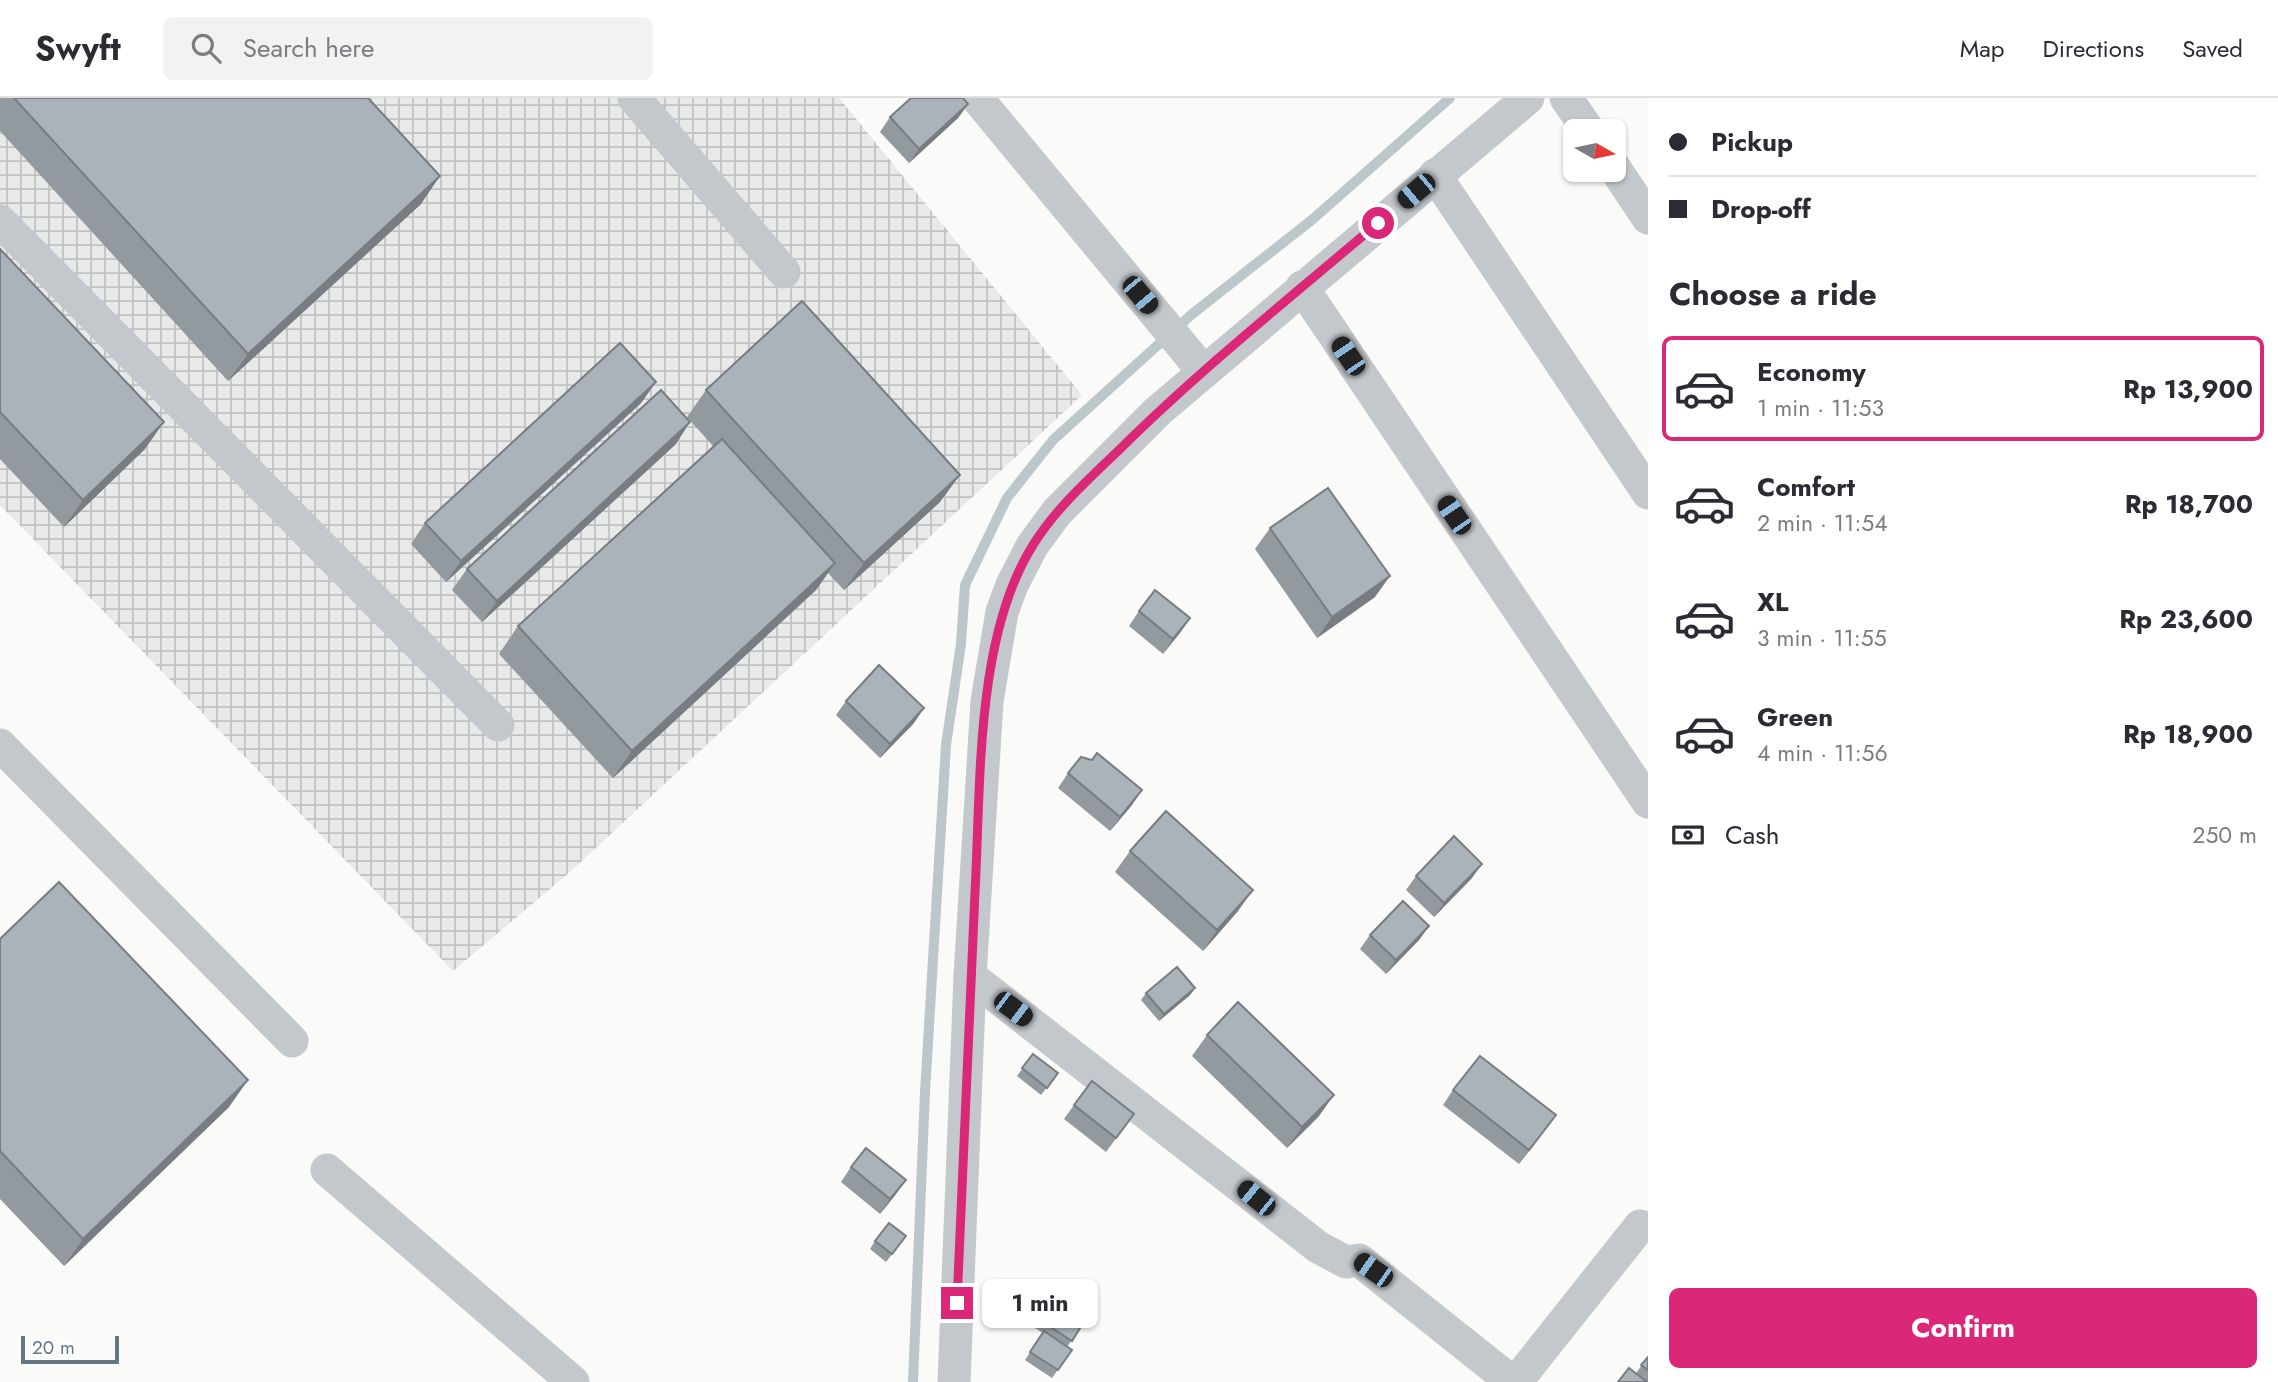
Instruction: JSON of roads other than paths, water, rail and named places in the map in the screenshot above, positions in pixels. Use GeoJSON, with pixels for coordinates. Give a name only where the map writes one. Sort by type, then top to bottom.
{"type":"FeatureCollection","features":[{"type":"Feature","properties":{"kind":"street"},"geometry":{"type":"LineString","coordinates":[[634,98],[784,272]]}},
{"type":"Feature","properties":{"kind":"street"},"geometry":{"type":"LineString","coordinates":[[977,98],[1203,371]]}},
{"type":"Feature","properties":{"kind":"street"},"geometry":{"type":"LineString","coordinates":[[954,1382],[970,976],[987,701],[1002,612],[1012,585],[1032,546],[1057,512],[1203,371],[1528,98]]}},
{"type":"Feature","properties":{"kind":"street"},"geometry":{"type":"LineString","coordinates":[[1566,98],[1581,119]]}},
{"type":"Feature","properties":{"kind":"street"},"geometry":{"type":"LineString","coordinates":[[1435,175],[1648,493]]}},
{"type":"Feature","properties":{"kind":"street"},"geometry":{"type":"LineString","coordinates":[[1624,182],[1648,218]]}},
{"type":"Feature","properties":{"kind":"street"},"geometry":{"type":"LineString","coordinates":[[0,221],[498,724]]}},
{"type":"Feature","properties":{"kind":"street"},"geometry":{"type":"LineString","coordinates":[[1302,287],[1648,802]]}},
{"type":"Feature","properties":{"kind":"street"},"geometry":{"type":"LineString","coordinates":[[0,746],[292,1041]]}},
{"type":"Feature","properties":{"kind":"street"},"geometry":{"type":"LineString","coordinates":[[970,976],[1318,1247],[1346,1262],[1359,1260],[1514,1382],[1640,1226]]}},
{"type":"Feature","properties":{"kind":"street"},"geometry":{"type":"LineString","coordinates":[[327,1170],[573,1382]]}},
{"type":"Feature","properties":{"kind":"waterway"},"geometry":{"type":"LineString","coordinates":[[913,1382],[925,1092],[946,745],[961,644],[965,585],[1007,498],[1053,440],[1191,315],[1313,219],[1450,98]]}}]}
